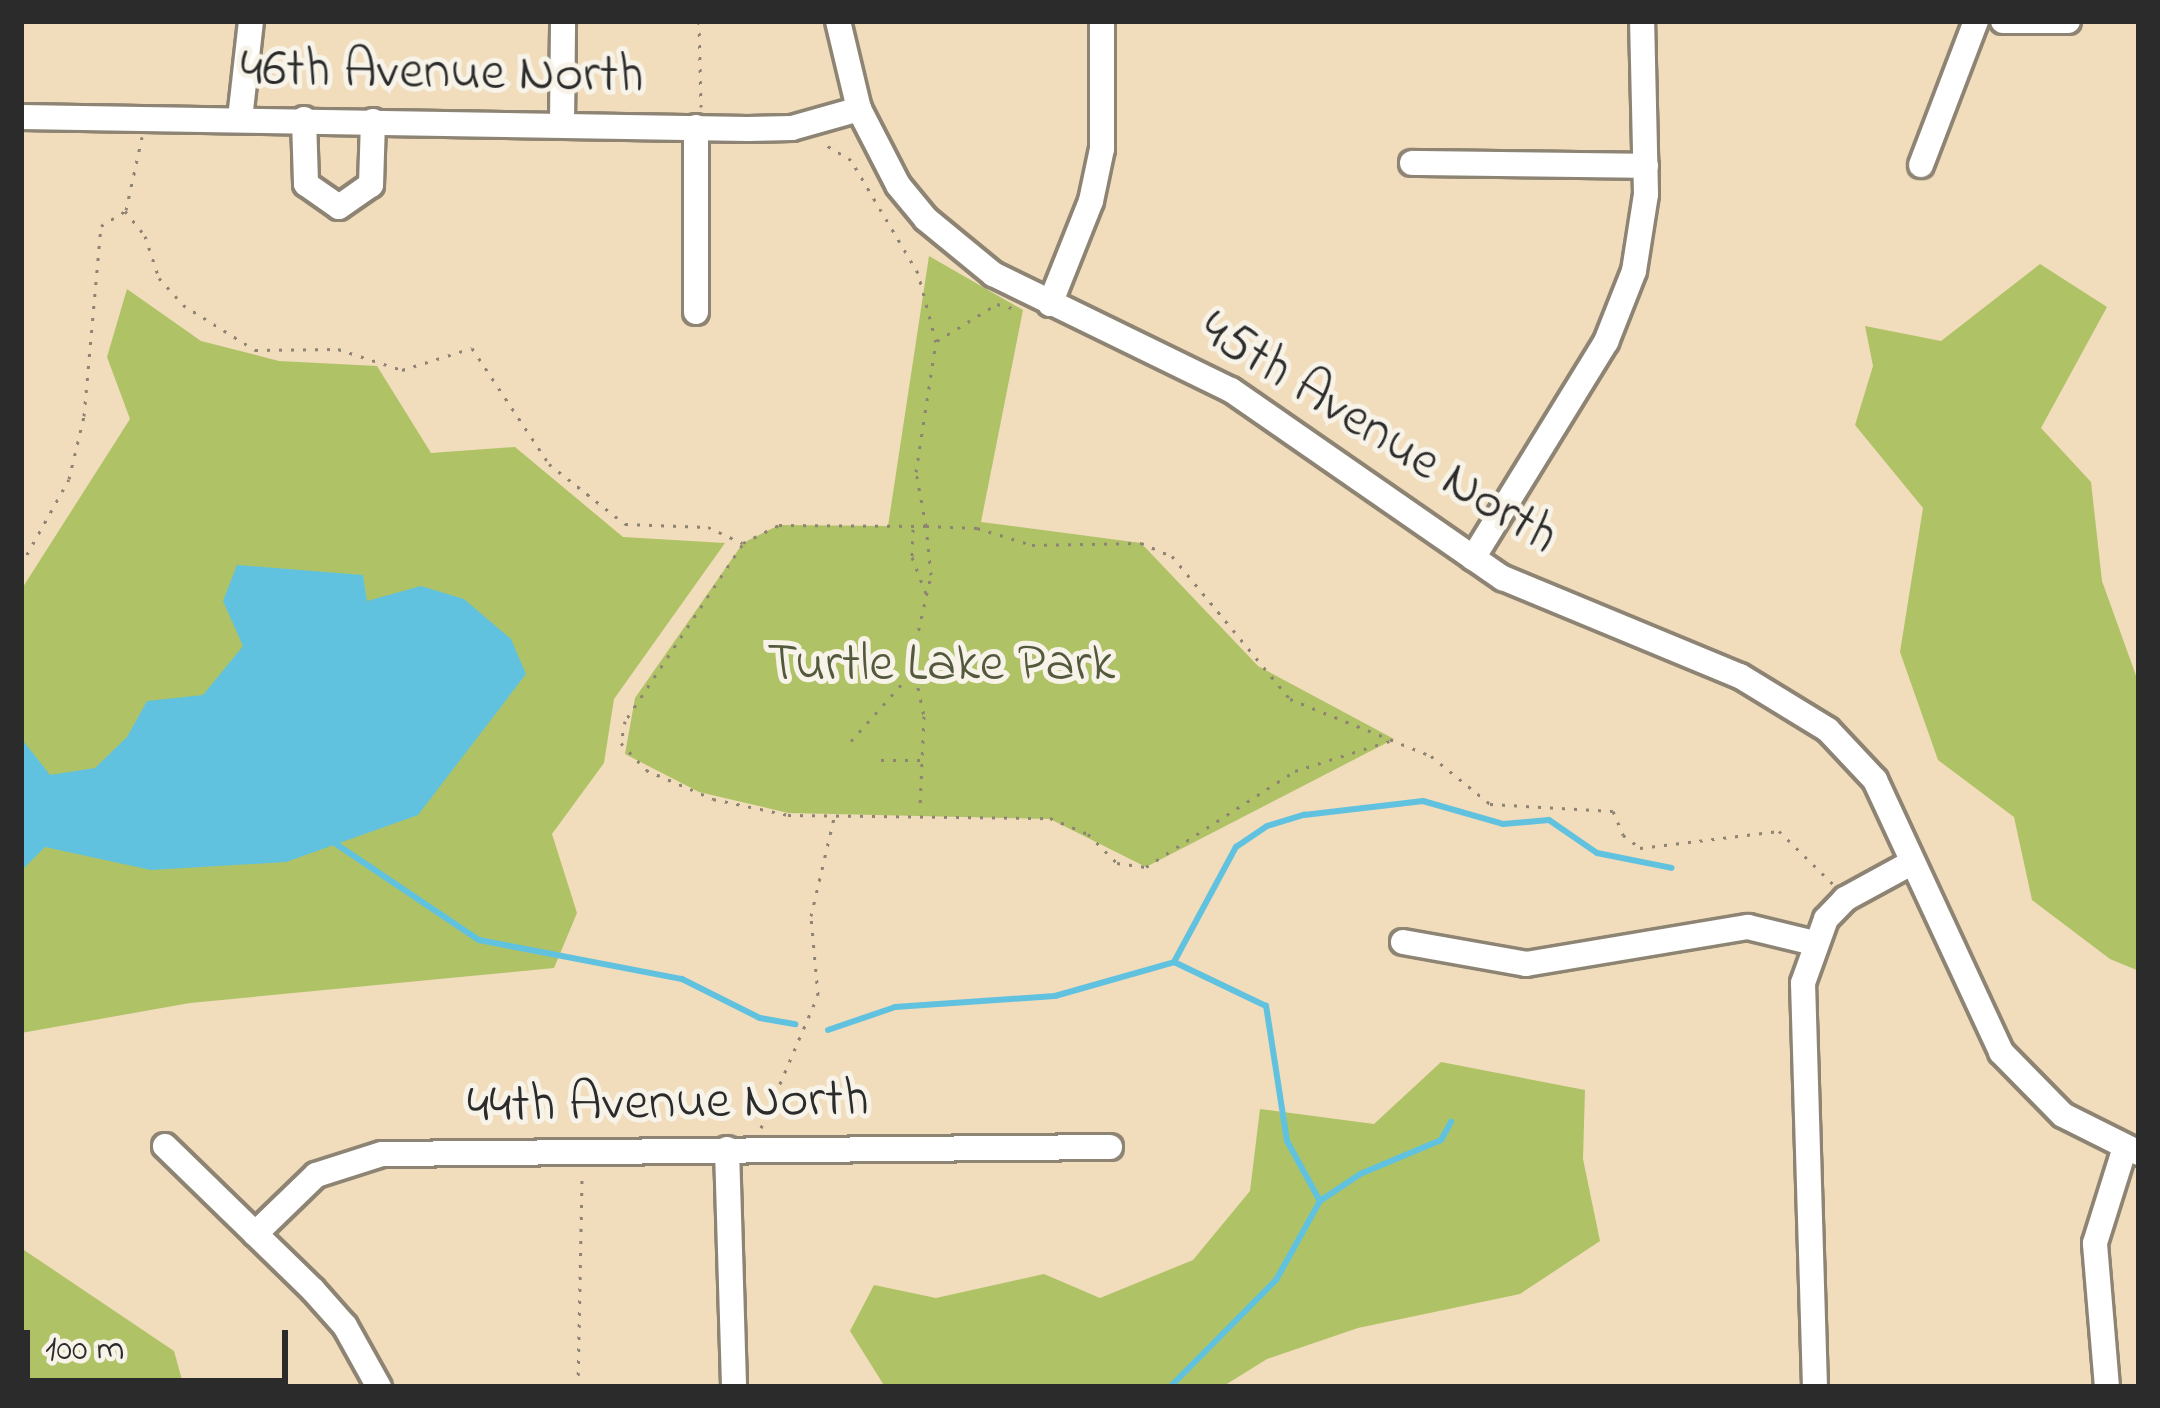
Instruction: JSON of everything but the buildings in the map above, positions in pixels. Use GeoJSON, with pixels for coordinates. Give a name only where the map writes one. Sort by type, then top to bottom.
{"type":"FeatureCollection","features":[{"type":"Feature","properties":{"kind":"street"},"geometry":{"type":"LineString","coordinates":[[240,118],[251,21]]}},
{"type":"Feature","properties":{"kind":"street"},"geometry":{"type":"LineString","coordinates":[[562,123],[563,21]]}},
{"type":"Feature","properties":{"kind":"street","name":"45th Avenue North"},"geometry":{"type":"LineString","coordinates":[[838,21],[859,109],[926,219],[1041,299],[1231,390],[1473,558],[1740,676],[1828,730],[1875,780],[1911,863]]}},
{"type":"Feature","properties":{"kind":"street"},"geometry":{"type":"LineString","coordinates":[[1041,299],[1091,201],[1102,149],[1102,21]]}},
{"type":"Feature","properties":{"kind":"street"},"geometry":{"type":"LineString","coordinates":[[1473,558],[1606,342],[1644,230],[1642,21]]}},
{"type":"Feature","properties":{"kind":"street"},"geometry":{"type":"LineString","coordinates":[[1921,165],[1976,21]]}},
{"type":"Feature","properties":{"kind":"street"},"geometry":{"type":"LineString","coordinates":[[2003,21],[2068,21]]}},
{"type":"Feature","properties":{"kind":"street","name":"46th Avenue North"},"geometry":{"type":"LineString","coordinates":[[21,117],[792,128],[859,109]]}},
{"type":"Feature","properties":{"kind":"street"},"geometry":{"type":"LineString","coordinates":[[304,119],[306,184],[338,207],[371,185],[373,121]]}},
{"type":"Feature","properties":{"kind":"street"},"geometry":{"type":"LineString","coordinates":[[696,312],[703,128]]}},
{"type":"Feature","properties":{"kind":"street"},"geometry":{"type":"LineString","coordinates":[[1412,163],[1646,166]]}},
{"type":"Feature","properties":{"kind":"street"},"geometry":{"type":"LineString","coordinates":[[1814,1387],[1802,1007],[1814,943],[1845,899],[1911,863],[2002,1052],[2063,1115],[2132,1150],[2095,1243],[2107,1387]]}},
{"type":"Feature","properties":{"kind":"street"},"geometry":{"type":"LineString","coordinates":[[1403,943],[1526,964],[1748,927],[1814,943]]}},
{"type":"Feature","properties":{"kind":"street"},"geometry":{"type":"LineString","coordinates":[[165,1146],[345,1326],[379,1387]]}},
{"type":"Feature","properties":{"kind":"street","name":"44th Avenue North"},"geometry":{"type":"LineString","coordinates":[[255,1234],[316,1174],[358,1157],[1110,1147]]}},
{"type":"Feature","properties":{"kind":"street"},"geometry":{"type":"LineString","coordinates":[[727,1149],[734,1387]]}},
{"type":"Feature","properties":{"kind":"path"},"geometry":{"type":"LineString","coordinates":[[699,21],[703,128]]}},
{"type":"Feature","properties":{"kind":"path"},"geometry":{"type":"LineString","coordinates":[[21,565],[69,479],[84,416],[101,226],[125,211],[142,118]]}},
{"type":"Feature","properties":{"kind":"path"},"geometry":{"type":"LineString","coordinates":[[808,144],[842,151],[902,237],[936,342],[916,472],[934,550],[913,662],[890,705],[851,741]]}},
{"type":"Feature","properties":{"kind":"path"},"geometry":{"type":"LineString","coordinates":[[125,211],[146,236],[159,278],[219,333],[255,350],[338,349],[402,370],[472,348],[549,464],[592,503],[625,524],[708,527],[743,543]]}},
{"type":"Feature","properties":{"kind":"path"},"geometry":{"type":"LineString","coordinates":[[936,342],[997,304],[1013,308],[1041,299]]}},
{"type":"Feature","properties":{"kind":"path"},"geometry":{"type":"LineString","coordinates":[[1394,740],[1295,771],[1146,867],[1117,863],[1088,834],[1050,818],[920,813],[835,816],[713,799],[646,770],[620,743],[625,721],[743,543],[779,525],[977,528],[1032,545],[1141,543],[1172,556],[1290,699],[1394,740],[1431,756],[1490,804],[1613,811],[1623,836],[1640,848],[1779,831],[1845,899]]}},
{"type":"Feature","properties":{"kind":"path"},"geometry":{"type":"LineString","coordinates":[[914,526],[911,556],[926,596]]}},
{"type":"Feature","properties":{"kind":"path"},"geometry":{"type":"LineString","coordinates":[[913,662],[922,697],[920,813]]}},
{"type":"Feature","properties":{"kind":"path"},"geometry":{"type":"LineString","coordinates":[[880,760],[922,760]]}},
{"type":"Feature","properties":{"kind":"path"},"geometry":{"type":"LineString","coordinates":[[754,1149],[818,995],[811,916],[835,816]]}},
{"type":"Feature","properties":{"kind":"path"},"geometry":{"type":"LineString","coordinates":[[578,1387],[582,1152]]}},
{"type":"Feature","properties":{"kind":"green space","name":"Turtle Lake Park"},"geometry":{"type":"Polygon","coordinates":[[[929,256],[1023,310],[981,522],[1141,543],[1258,666],[1394,739],[1146,867],[1050,819],[788,813],[699,792],[625,754],[635,698],[743,543],[779,525],[888,526],[929,256]]]}},
{"type":"Feature","properties":{"kind":"green space"},"geometry":{"type":"Polygon","coordinates":[[[2040,264],[2107,307],[2041,428],[2091,482],[2102,581],[2139,684],[2139,971],[2110,959],[2032,900],[2014,817],[1938,760],[1900,652],[1923,508],[1855,425],[1873,366],[1865,326],[1941,341],[2040,264]]]}},
{"type":"Feature","properties":{"kind":"green space"},"geometry":{"type":"Polygon","coordinates":[[[127,289],[201,341],[279,361],[377,366],[431,453],[515,447],[623,537],[725,543],[614,699],[604,763],[552,834],[577,913],[554,968],[190,1003],[21,1033],[21,590],[130,419],[107,357],[127,289]]]}},
{"type":"Feature","properties":{"kind":"green space"},"geometry":{"type":"Polygon","coordinates":[[[1441,1062],[1585,1090],[1583,1159],[1600,1241],[1520,1294],[1358,1328],[1267,1359],[1222,1387],[885,1387],[850,1331],[874,1285],[936,1298],[1044,1274],[1100,1298],[1193,1260],[1250,1191],[1260,1109],[1374,1124],[1441,1062]]]}},
{"type":"Feature","properties":{"kind":"green space"},"geometry":{"type":"Polygon","coordinates":[[[21,1248],[174,1351],[184,1387],[21,1387],[21,1248]]]}},
{"type":"Feature","properties":{"kind":"water"},"geometry":{"type":"Polygon","coordinates":[[[237,565],[363,575],[367,601],[421,586],[464,599],[511,639],[526,674],[418,815],[286,862],[151,870],[45,847],[21,871],[21,738],[50,775],[95,768],[127,737],[147,701],[203,695],[243,646],[223,601],[237,565]]]}},
{"type":"Feature","properties":{"kind":"waterway"},"geometry":{"type":"LineString","coordinates":[[828,1030],[895,1007],[1055,996],[1174,962],[1236,847],[1267,826],[1304,815],[1423,801],[1503,824],[1549,820],[1597,853],[1672,868]]}},
{"type":"Feature","properties":{"kind":"waterway"},"geometry":{"type":"LineString","coordinates":[[336,844],[479,940],[682,979],[760,1018],[795,1024]]}},
{"type":"Feature","properties":{"kind":"waterway"},"geometry":{"type":"LineString","coordinates":[[1170,1387],[1276,1280],[1320,1201],[1287,1141],[1266,1006],[1174,962]]}},
{"type":"Feature","properties":{"kind":"waterway"},"geometry":{"type":"LineString","coordinates":[[1320,1201],[1360,1174],[1441,1140],[1451,1122]]}}]}
